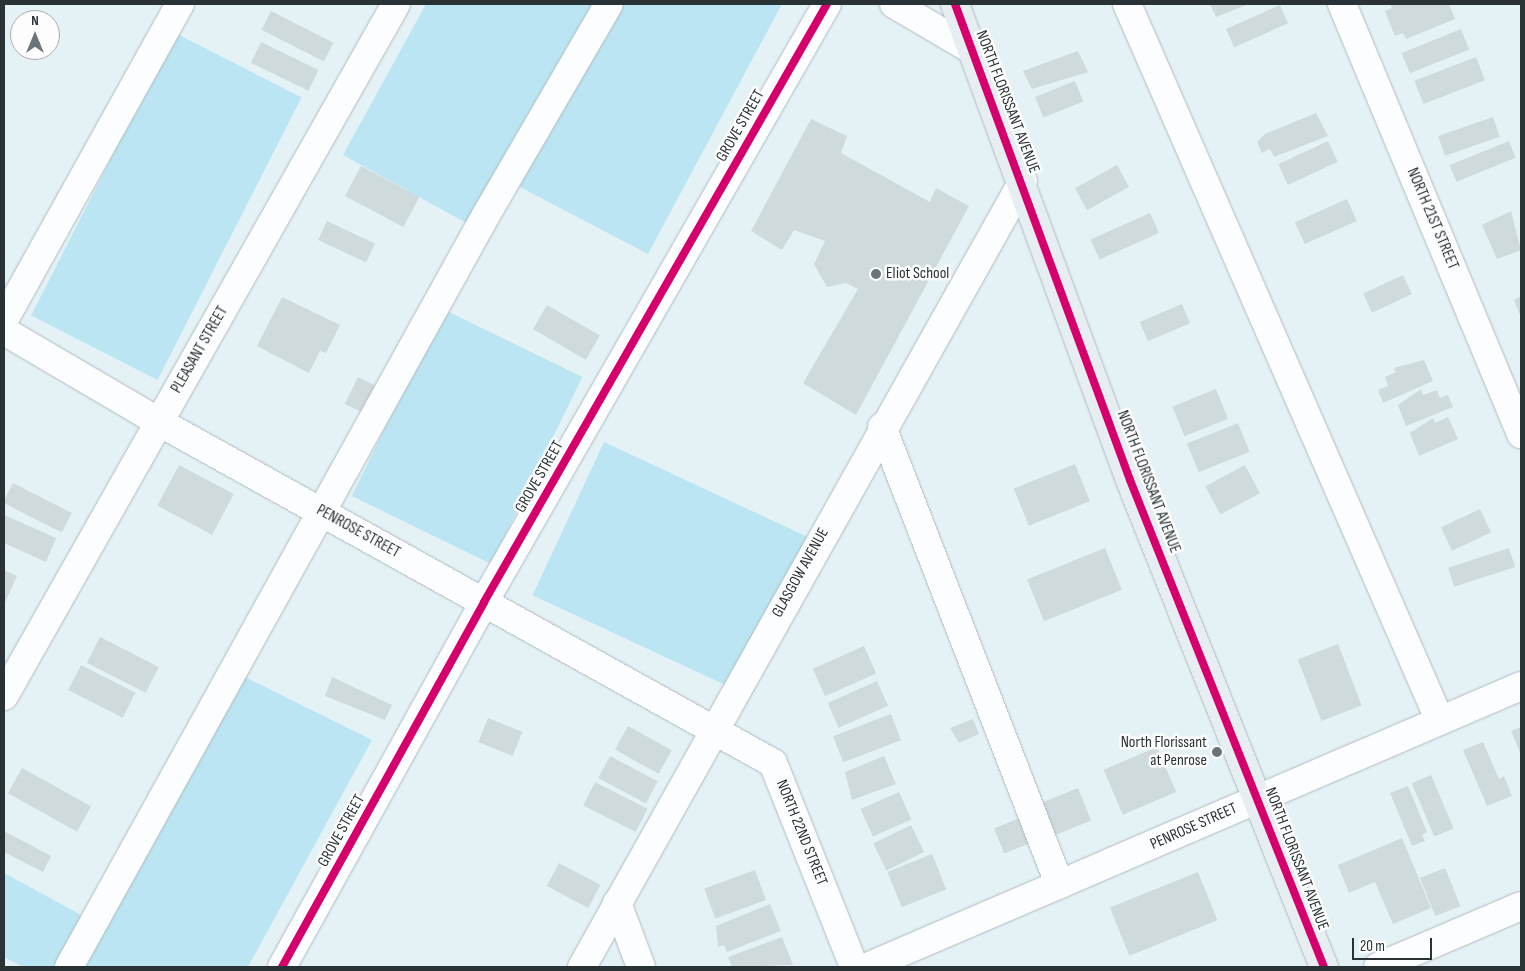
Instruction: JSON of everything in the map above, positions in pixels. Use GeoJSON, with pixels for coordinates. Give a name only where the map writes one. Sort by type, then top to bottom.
{"type":"FeatureCollection","features":[{"type":"Feature","properties":{"kind":"main road","name":"NORTH FLORISSANT AVENUE"},"geometry":{"type":"LineString","coordinates":[[955,4],[1023,181],[1130,480],[1324,967]]}},
{"type":"Feature","properties":{"kind":"street"},"geometry":{"type":"LineString","coordinates":[[4,320],[180,4]]}},
{"type":"Feature","properties":{"kind":"street","name":"PLEASANT STREET"},"geometry":{"type":"LineString","coordinates":[[4,696],[396,4]]}},
{"type":"Feature","properties":{"kind":"street"},"geometry":{"type":"LineString","coordinates":[[69,967],[324,513],[486,215],[609,4]]}},
{"type":"Feature","properties":{"kind":"street","name":"GROVE STREET"},"geometry":{"type":"LineString","coordinates":[[282,967],[484,602],[827,4]]}},
{"type":"Feature","properties":{"kind":"street"},"geometry":{"type":"LineString","coordinates":[[894,4],[972,50]]}},
{"type":"Feature","properties":{"kind":"street"},"geometry":{"type":"LineString","coordinates":[[1127,4],[1440,721]]}},
{"type":"Feature","properties":{"kind":"street","name":"NORTH 21ST STREET"},"geometry":{"type":"LineString","coordinates":[[1342,4],[1521,434]]}},
{"type":"Feature","properties":{"kind":"street","name":"GLASGOW AVENUE"},"geometry":{"type":"LineString","coordinates":[[582,967],[882,427],[1023,181]]}},
{"type":"Feature","properties":{"kind":"street","name":"PENROSE STREET"},"geometry":{"type":"LineString","coordinates":[[4,330],[159,422],[713,731]]}},
{"type":"Feature","properties":{"kind":"street"},"geometry":{"type":"LineString","coordinates":[[882,427],[1060,885]]}},
{"type":"Feature","properties":{"kind":"street","name":"PENROSE STREET"},"geometry":{"type":"LineString","coordinates":[[867,967],[1521,686]]}},
{"type":"Feature","properties":{"kind":"street","name":"NORTH 22ND STREET"},"geometry":{"type":"LineString","coordinates":[[713,731],[773,763],[854,967]]}},
{"type":"Feature","properties":{"kind":"street"},"geometry":{"type":"LineString","coordinates":[[617,903],[641,967]]}},
{"type":"Feature","properties":{"kind":"street"},"geometry":{"type":"LineString","coordinates":[[1378,967],[1521,906]]}},
{"type":"Feature","properties":{"kind":"shaded area"},"geometry":{"type":"Polygon","coordinates":[[[426,4],[592,4],[470,225],[343,155],[426,4]]]}},
{"type":"Feature","properties":{"kind":"shaded area"},"geometry":{"type":"Polygon","coordinates":[[[618,4],[782,4],[648,254],[518,186],[618,4]]]}},
{"type":"Feature","properties":{"kind":"shaded area"},"geometry":{"type":"Polygon","coordinates":[[[175,33],[302,97],[158,380],[31,315],[175,33]]]}},
{"type":"Feature","properties":{"kind":"shaded area"},"geometry":{"type":"Polygon","coordinates":[[[443,309],[582,377],[491,564],[352,496],[443,309]]]}},
{"type":"Feature","properties":{"kind":"shaded area"},"geometry":{"type":"Polygon","coordinates":[[[604,442],[808,537],[736,690],[533,595],[604,442]]]}},
{"type":"Feature","properties":{"kind":"shaded area"},"geometry":{"type":"Polygon","coordinates":[[[241,675],[372,740],[248,967],[78,967],[241,675]]]}},
{"type":"Feature","properties":{"kind":"shaded area"},"geometry":{"type":"Polygon","coordinates":[[[4,873],[83,916],[56,967],[23,967],[4,957],[4,873]]]}},
{"type":"Feature","properties":{"kind":"building"},"geometry":{"type":"Polygon","coordinates":[[[1210,4],[1249,4],[1216,17],[1210,4]]]}},
{"type":"Feature","properties":{"kind":"building"},"geometry":{"type":"Polygon","coordinates":[[[1390,4],[1449,4],[1455,19],[1406,39],[1403,33],[1395,36],[1385,11],[1392,8],[1390,4]]]}},
{"type":"Feature","properties":{"kind":"building"},"geometry":{"type":"Polygon","coordinates":[[[1280,5],[1288,23],[1234,47],[1226,29],[1280,5]]]}},
{"type":"Feature","properties":{"kind":"building"},"geometry":{"type":"Polygon","coordinates":[[[271,11],[333,43],[324,61],[261,30],[271,11]]]}},
{"type":"Feature","properties":{"kind":"building"},"geometry":{"type":"Polygon","coordinates":[[[1461,29],[1469,49],[1410,73],[1402,53],[1461,29]]]}},
{"type":"Feature","properties":{"kind":"building"},"geometry":{"type":"Polygon","coordinates":[[[261,42],[319,70],[308,91],[251,63],[261,42]]]}},
{"type":"Feature","properties":{"kind":"building"},"geometry":{"type":"Polygon","coordinates":[[[1078,51],[1088,72],[1032,89],[1023,71],[1078,51]]]}},
{"type":"Feature","properties":{"kind":"building"},"geometry":{"type":"Polygon","coordinates":[[[1476,57],[1485,80],[1423,104],[1414,81],[1476,57]]]}},
{"type":"Feature","properties":{"kind":"building"},"geometry":{"type":"Polygon","coordinates":[[[1075,81],[1083,101],[1043,118],[1035,97],[1075,81]]]}},
{"type":"Feature","properties":{"kind":"building"},"geometry":{"type":"Polygon","coordinates":[[[1316,113],[1328,136],[1274,157],[1270,149],[1262,153],[1257,142],[1265,134],[1316,113]]]}},
{"type":"Feature","properties":{"kind":"building"},"geometry":{"type":"Polygon","coordinates":[[[1493,117],[1500,137],[1445,156],[1438,136],[1493,117]]]}},
{"type":"Feature","properties":{"kind":"building","name":"Eliot School"},"geometry":{"type":"Polygon","coordinates":[[[811,119],[847,136],[841,153],[930,202],[936,188],[969,206],[856,415],[803,383],[858,289],[846,283],[827,287],[814,264],[825,241],[794,230],[782,250],[751,231],[811,119]]]}},
{"type":"Feature","properties":{"kind":"building"},"geometry":{"type":"Polygon","coordinates":[[[1328,141],[1338,162],[1288,185],[1278,164],[1328,141]]]}},
{"type":"Feature","properties":{"kind":"building"},"geometry":{"type":"Polygon","coordinates":[[[1509,141],[1516,158],[1456,182],[1450,165],[1509,141]]]}},
{"type":"Feature","properties":{"kind":"building"},"geometry":{"type":"Polygon","coordinates":[[[1117,165],[1129,187],[1087,210],[1075,188],[1117,165]]]}},
{"type":"Feature","properties":{"kind":"building"},"geometry":{"type":"Polygon","coordinates":[[[361,166],[419,197],[403,227],[345,196],[361,166]]]}},
{"type":"Feature","properties":{"kind":"building"},"geometry":{"type":"Polygon","coordinates":[[[1347,199],[1357,221],[1305,244],[1295,222],[1347,199]]]}},
{"type":"Feature","properties":{"kind":"building"},"geometry":{"type":"Polygon","coordinates":[[[1511,211],[1521,250],[1497,259],[1482,225],[1511,211]]]}},
{"type":"Feature","properties":{"kind":"building"},"geometry":{"type":"Polygon","coordinates":[[[1150,213],[1159,233],[1100,260],[1091,239],[1150,213]]]}},
{"type":"Feature","properties":{"kind":"building"},"geometry":{"type":"Polygon","coordinates":[[[327,221],[375,243],[366,262],[318,240],[327,221]]]}},
{"type":"Feature","properties":{"kind":"building"},"geometry":{"type":"Polygon","coordinates":[[[1403,275],[1412,294],[1372,313],[1363,294],[1403,275]]]}},
{"type":"Feature","properties":{"kind":"building"},"geometry":{"type":"Polygon","coordinates":[[[1521,296],[1521,318],[1514,300],[1521,296]]]}},
{"type":"Feature","properties":{"kind":"building"},"geometry":{"type":"Polygon","coordinates":[[[282,297],[340,325],[326,353],[320,351],[309,373],[257,346],[282,297]]]}},
{"type":"Feature","properties":{"kind":"building"},"geometry":{"type":"Polygon","coordinates":[[[1182,304],[1190,323],[1148,341],[1140,322],[1182,304]]]}},
{"type":"Feature","properties":{"kind":"building"},"geometry":{"type":"Polygon","coordinates":[[[547,305],[600,336],[586,360],[533,329],[547,305]]]}},
{"type":"Feature","properties":{"kind":"building"},"geometry":{"type":"Polygon","coordinates":[[[1424,360],[1433,381],[1383,403],[1378,390],[1388,386],[1385,377],[1396,372],[1394,368],[1424,360]]]}},
{"type":"Feature","properties":{"kind":"building"},"geometry":{"type":"Polygon","coordinates":[[[358,377],[383,389],[370,416],[345,404],[358,377]]]}},
{"type":"Feature","properties":{"kind":"building"},"geometry":{"type":"Polygon","coordinates":[[[1216,389],[1228,419],[1184,436],[1172,407],[1216,389]]]}},
{"type":"Feature","properties":{"kind":"building"},"geometry":{"type":"Polygon","coordinates":[[[1421,389],[1423,395],[1437,390],[1440,398],[1448,395],[1453,407],[1406,426],[1398,405],[1421,389]]]}},
{"type":"Feature","properties":{"kind":"building"},"geometry":{"type":"Polygon","coordinates":[[[1448,417],[1458,439],[1419,456],[1410,433],[1433,418],[1435,423],[1448,417]]]}},
{"type":"Feature","properties":{"kind":"building"},"geometry":{"type":"Polygon","coordinates":[[[1238,423],[1250,452],[1199,472],[1187,444],[1238,423]]]}},
{"type":"Feature","properties":{"kind":"building"},"geometry":{"type":"Polygon","coordinates":[[[1075,464],[1090,501],[1029,526],[1014,489],[1075,464]]]}},
{"type":"Feature","properties":{"kind":"building"},"geometry":{"type":"Polygon","coordinates":[[[179,465],[234,494],[212,535],[157,506],[179,465]]]}},
{"type":"Feature","properties":{"kind":"building"},"geometry":{"type":"Polygon","coordinates":[[[1245,465],[1260,493],[1220,514],[1205,486],[1245,465]]]}},
{"type":"Feature","properties":{"kind":"building"},"geometry":{"type":"Polygon","coordinates":[[[13,483],[72,513],[62,533],[4,503],[13,483]]]}},
{"type":"Feature","properties":{"kind":"building"},"geometry":{"type":"Polygon","coordinates":[[[1480,509],[1491,533],[1452,551],[1441,527],[1480,509]]]}},
{"type":"Feature","properties":{"kind":"building"},"geometry":{"type":"Polygon","coordinates":[[[4,515],[56,538],[46,562],[4,543],[4,515]]]}},
{"type":"Feature","properties":{"kind":"building"},"geometry":{"type":"Polygon","coordinates":[[[1105,548],[1122,590],[1044,621],[1027,579],[1105,548]]]}},
{"type":"Feature","properties":{"kind":"building"},"geometry":{"type":"Polygon","coordinates":[[[1509,548],[1515,567],[1454,587],[1448,568],[1509,548]]]}},
{"type":"Feature","properties":{"kind":"building"},"geometry":{"type":"Polygon","coordinates":[[[4,570],[17,576],[4,605],[4,570]]]}},
{"type":"Feature","properties":{"kind":"building"},"geometry":{"type":"Polygon","coordinates":[[[100,637],[159,667],[146,693],[87,663],[100,637]]]}},
{"type":"Feature","properties":{"kind":"building"},"geometry":{"type":"Polygon","coordinates":[[[1338,644],[1362,706],[1322,721],[1298,659],[1338,644]]]}},
{"type":"Feature","properties":{"kind":"building"},"geometry":{"type":"Polygon","coordinates":[[[864,646],[876,673],[825,696],[813,669],[864,646]]]}},
{"type":"Feature","properties":{"kind":"building"},"geometry":{"type":"Polygon","coordinates":[[[81,665],[135,693],[123,718],[68,690],[81,665]]]}},
{"type":"Feature","properties":{"kind":"building"},"geometry":{"type":"Polygon","coordinates":[[[332,677],[392,705],[385,720],[325,696],[332,677]]]}},
{"type":"Feature","properties":{"kind":"building"},"geometry":{"type":"Polygon","coordinates":[[[877,681],[888,706],[839,728],[828,703],[877,681]]]}},
{"type":"Feature","properties":{"kind":"building"},"geometry":{"type":"Polygon","coordinates":[[[891,714],[901,740],[843,762],[833,736],[891,714]]]}},
{"type":"Feature","properties":{"kind":"building"},"geometry":{"type":"Polygon","coordinates":[[[488,718],[522,732],[513,756],[478,742],[488,718]]]}},
{"type":"Feature","properties":{"kind":"building"},"geometry":{"type":"Polygon","coordinates":[[[973,719],[979,734],[959,743],[950,728],[973,719]]]}},
{"type":"Feature","properties":{"kind":"building"},"geometry":{"type":"Polygon","coordinates":[[[628,726],[672,750],[659,774],[615,750],[628,726]]]}},
{"type":"Feature","properties":{"kind":"building"},"geometry":{"type":"Polygon","coordinates":[[[1521,727],[1521,755],[1511,731],[1521,727]]]}},
{"type":"Feature","properties":{"kind":"building"},"geometry":{"type":"Polygon","coordinates":[[[1483,742],[1499,779],[1504,776],[1512,796],[1487,806],[1463,750],[1483,742]]]}},
{"type":"Feature","properties":{"kind":"building"},"geometry":{"type":"Polygon","coordinates":[[[1157,747],[1176,792],[1123,815],[1104,770],[1157,747]]]}},
{"type":"Feature","properties":{"kind":"building"},"geometry":{"type":"Polygon","coordinates":[[[610,756],[658,781],[646,803],[598,778],[610,756]]]}},
{"type":"Feature","properties":{"kind":"building"},"geometry":{"type":"Polygon","coordinates":[[[884,756],[896,784],[852,800],[845,772],[884,756]]]}},
{"type":"Feature","properties":{"kind":"building"},"geometry":{"type":"Polygon","coordinates":[[[22,768],[91,806],[77,832],[8,793],[22,768]]]}},
{"type":"Feature","properties":{"kind":"building"},"geometry":{"type":"Polygon","coordinates":[[[1431,775],[1454,828],[1434,837],[1412,783],[1431,775]]]}},
{"type":"Feature","properties":{"kind":"building"},"geometry":{"type":"Polygon","coordinates":[[[595,782],[648,809],[636,832],[583,805],[595,782]]]}},
{"type":"Feature","properties":{"kind":"building"},"geometry":{"type":"Polygon","coordinates":[[[1408,786],[1427,832],[1422,835],[1425,841],[1412,846],[1390,793],[1408,786]]]}},
{"type":"Feature","properties":{"kind":"building"},"geometry":{"type":"Polygon","coordinates":[[[1078,788],[1091,820],[1054,835],[1041,803],[1078,788]]]}},
{"type":"Feature","properties":{"kind":"building"},"geometry":{"type":"Polygon","coordinates":[[[899,792],[911,819],[873,836],[861,809],[899,792]]]}},
{"type":"Feature","properties":{"kind":"building"},"geometry":{"type":"Polygon","coordinates":[[[1020,818],[1030,843],[1004,854],[994,828],[1020,818]]]}},
{"type":"Feature","properties":{"kind":"building"},"geometry":{"type":"Polygon","coordinates":[[[911,825],[924,852],[886,870],[873,843],[911,825]]]}},
{"type":"Feature","properties":{"kind":"building"},"geometry":{"type":"Polygon","coordinates":[[[4,831],[51,856],[43,872],[4,852],[4,831]]]}},
{"type":"Feature","properties":{"kind":"building"},"geometry":{"type":"Polygon","coordinates":[[[1402,838],[1431,908],[1393,924],[1375,882],[1349,893],[1338,865],[1402,838]]]}},
{"type":"Feature","properties":{"kind":"building"},"geometry":{"type":"Polygon","coordinates":[[[932,854],[946,889],[902,907],[887,872],[932,854]]]}},
{"type":"Feature","properties":{"kind":"building"},"geometry":{"type":"Polygon","coordinates":[[[559,863],[600,885],[588,908],[547,886],[559,863]]]}},
{"type":"Feature","properties":{"kind":"building"},"geometry":{"type":"Polygon","coordinates":[[[1445,868],[1460,906],[1435,916],[1420,878],[1445,868]]]}},
{"type":"Feature","properties":{"kind":"building"},"geometry":{"type":"Polygon","coordinates":[[[755,870],[766,900],[715,919],[704,888],[755,870]]]}},
{"type":"Feature","properties":{"kind":"building"},"geometry":{"type":"Polygon","coordinates":[[[1198,872],[1217,920],[1129,956],[1110,908],[1198,872]]]}},
{"type":"Feature","properties":{"kind":"building"},"geometry":{"type":"Polygon","coordinates":[[[770,904],[781,931],[727,952],[724,945],[718,947],[716,926],[770,904]]]}},
{"type":"Feature","properties":{"kind":"building"},"geometry":{"type":"Polygon","coordinates":[[[782,937],[793,965],[732,967],[728,957],[782,937]]]}},
{"type":"Feature","properties":{"kind":"cycle path"},"geometry":{"type":"LineString","coordinates":[[282,967],[484,602],[827,4]]}},
{"type":"Feature","properties":{"kind":"cycle path"},"geometry":{"type":"LineString","coordinates":[[955,4],[1130,480],[1324,967]]}},
{"type":"Feature","properties":{"kind":"place","name":"Eliot School"},"geometry":{"type":"Point","coordinates":[876,274]}},
{"type":"Feature","properties":{"kind":"place","name":"North Florissant at Penrose"},"geometry":{"type":"Point","coordinates":[1217,752]}}]}
